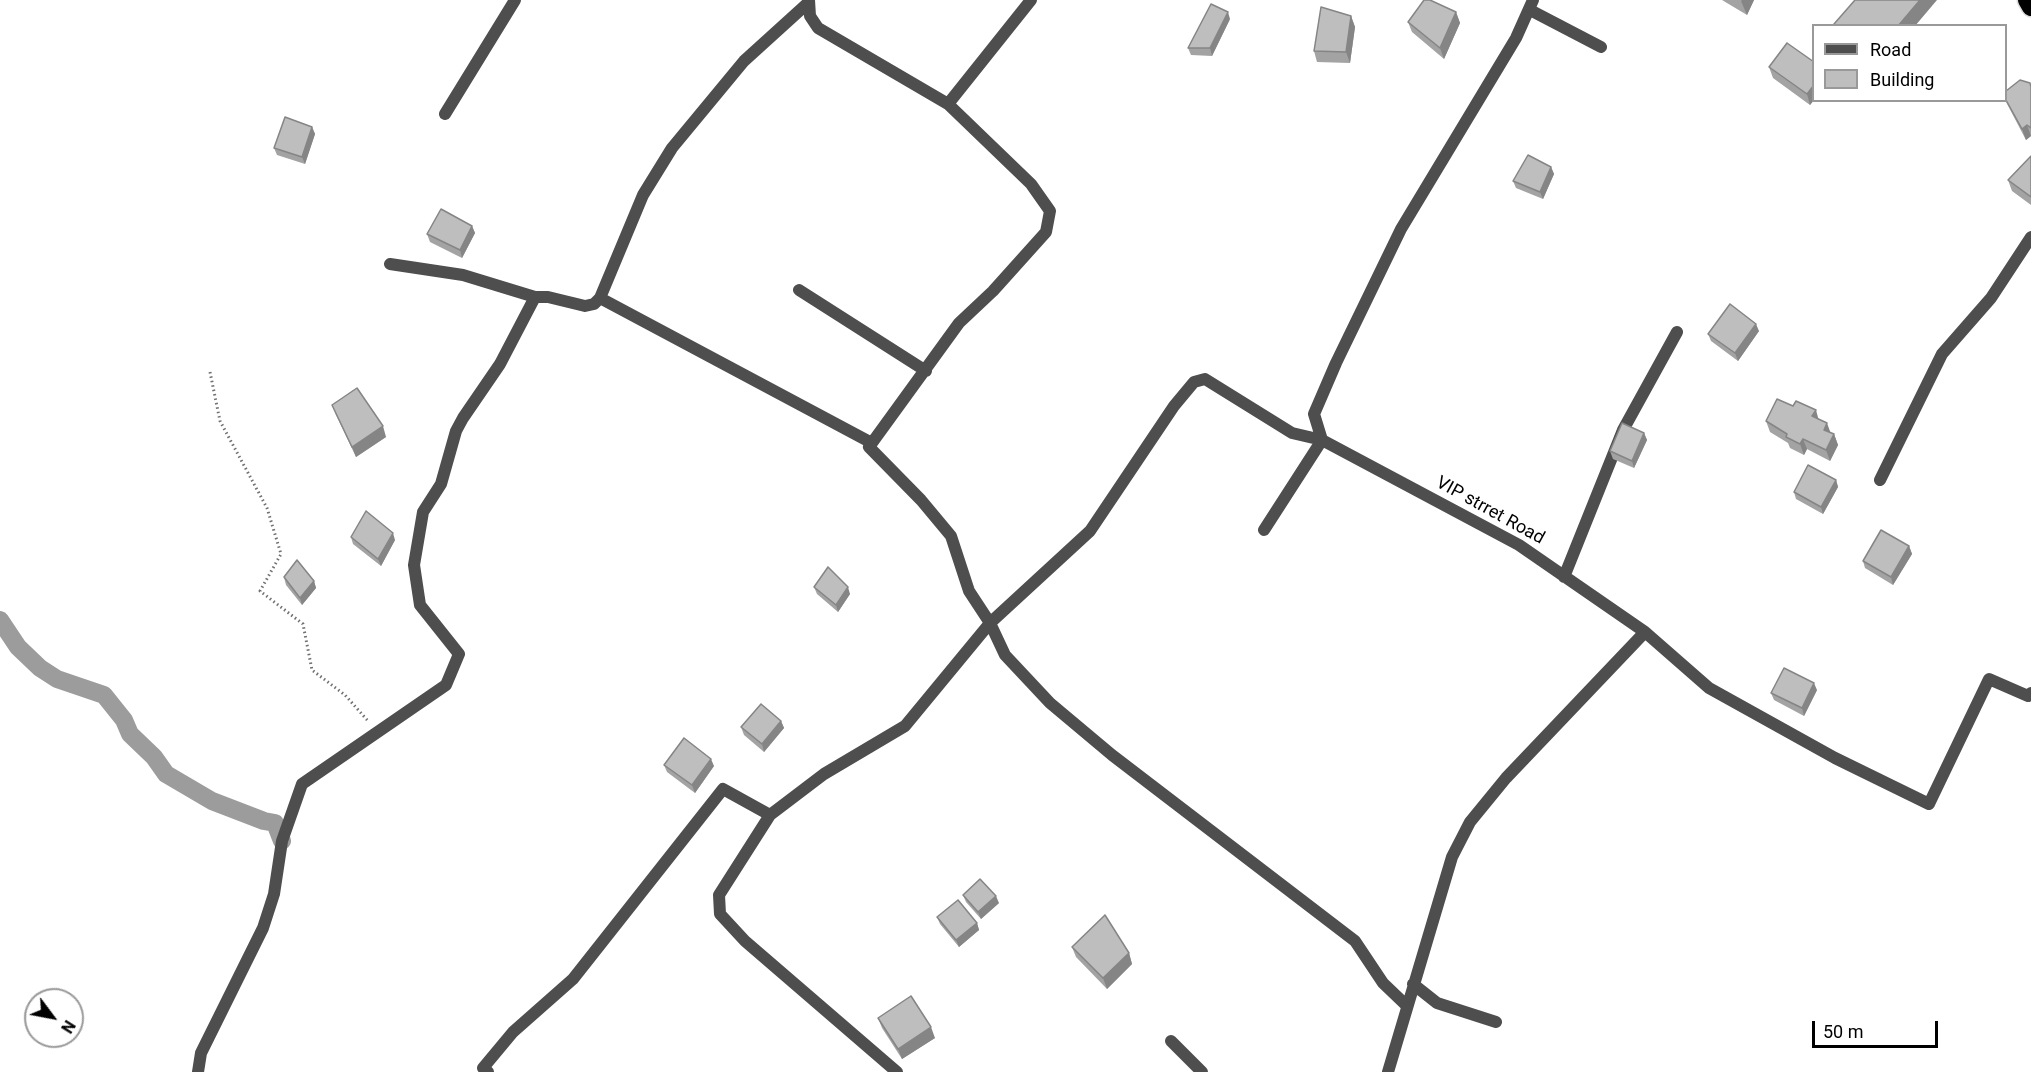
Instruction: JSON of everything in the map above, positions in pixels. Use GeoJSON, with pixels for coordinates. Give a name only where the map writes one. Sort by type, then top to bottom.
{"type":"FeatureCollection","features":[{"type":"Feature","properties":{"kind":"highway"},"geometry":{"type":"LineString","coordinates":[[2027,0],[2031,7]]}},
{"type":"Feature","properties":{"kind":"street"},"geometry":{"type":"LineString","coordinates":[[445,114],[514,0]]}},
{"type":"Feature","properties":{"kind":"street"},"geometry":{"type":"LineString","coordinates":[[948,105],[1031,0]]}},
{"type":"Feature","properties":{"kind":"street"},"geometry":{"type":"LineString","coordinates":[[809,1],[810,16],[818,28],[948,105],[1032,184],[1050,211],[1046,232],[993,291],[959,323],[926,371],[870,442],[869,447],[921,500],[951,536],[969,591],[990,623],[1005,655],[1050,703],[1112,755],[1355,941],[1383,983],[1407,1006]]}},
{"type":"Feature","properties":{"kind":"street"},"geometry":{"type":"LineString","coordinates":[[390,264],[463,275],[536,297],[548,297],[585,306],[594,304],[600,298],[643,195],[672,148],[744,61],[809,1]]}},
{"type":"Feature","properties":{"kind":"street"},"geometry":{"type":"LineString","coordinates":[[1264,530],[1322,440],[1314,414],[1396,239],[1491,81],[1531,5],[1601,47]]}},
{"type":"Feature","properties":{"kind":"street"},"geometry":{"type":"LineString","coordinates":[[1880,480],[1942,354],[1991,298],[2031,237]]}},
{"type":"Feature","properties":{"kind":"street"},"geometry":{"type":"LineString","coordinates":[[799,290],[926,371]]}},
{"type":"Feature","properties":{"kind":"street"},"geometry":{"type":"LineString","coordinates":[[198,1072],[201,1053],[263,928],[274,894],[282,842],[302,784],[446,685],[459,654],[420,605],[414,565],[419,526],[423,512],[441,484],[456,431],[500,363],[536,297]]}},
{"type":"Feature","properties":{"kind":"street"},"geometry":{"type":"LineString","coordinates":[[600,298],[870,442]]}},
{"type":"Feature","properties":{"kind":"street"},"geometry":{"type":"LineString","coordinates":[[1564,577],[1623,430],[1677,333]]}},
{"type":"Feature","properties":{"kind":"street","name":"VIP strret Road"},"geometry":{"type":"LineString","coordinates":[[770,815],[824,774],[905,726],[990,623],[1090,531],[1174,406],[1194,382],[1205,379],[1292,433],[1322,440],[1518,545],[1645,632],[1709,688],[1835,758],[1929,804],[1989,680],[2028,696],[2031,693]]}},
{"type":"Feature","properties":{"kind":"street"},"geometry":{"type":"LineString","coordinates":[[1388,1072],[1452,857],[1470,822],[1506,778],[1645,632]]}},
{"type":"Feature","properties":{"kind":"street"},"geometry":{"type":"LineString","coordinates":[[488,1072],[483,1068],[513,1032],[573,979],[723,789],[770,815],[719,895],[720,914],[745,941],[897,1072]]}},
{"type":"Feature","properties":{"kind":"street"},"geometry":{"type":"LineString","coordinates":[[1413,984],[1437,1003],[1496,1022]]}},
{"type":"Feature","properties":{"kind":"street"},"geometry":{"type":"LineString","coordinates":[[1171,1041],[1202,1072]]}},
{"type":"Feature","properties":{"kind":"path"},"geometry":{"type":"LineString","coordinates":[[210,372],[220,421],[267,508],[281,554],[260,591],[303,624],[312,670],[345,696],[374,727]]}},
{"type":"Feature","properties":{"kind":"building"},"geometry":{"type":"Polygon","coordinates":[[[1424,0],[1430,0],[1456,12],[1440,48],[1408,22],[1424,0]]]}},
{"type":"Feature","properties":{"kind":"building"},"geometry":{"type":"Polygon","coordinates":[[[1855,0],[1920,0],[1900,24],[1834,24],[1855,0]]]}},
{"type":"Feature","properties":{"kind":"building"},"geometry":{"type":"Polygon","coordinates":[[[1211,4],[1228,12],[1210,48],[1188,48],[1211,4]]]}},
{"type":"Feature","properties":{"kind":"building"},"geometry":{"type":"Polygon","coordinates":[[[1321,7],[1351,16],[1346,52],[1314,51],[1321,7]]]}},
{"type":"Feature","properties":{"kind":"building"},"geometry":{"type":"Polygon","coordinates":[[[1787,43],[1812,61],[1812,88],[1807,94],[1769,67],[1787,43]]]}},
{"type":"Feature","properties":{"kind":"building"},"geometry":{"type":"Polygon","coordinates":[[[2020,80],[2030,83],[2031,128],[2027,125],[2022,129],[2007,102],[2007,90],[2020,80]]]}},
{"type":"Feature","properties":{"kind":"building"},"geometry":{"type":"Polygon","coordinates":[[[285,117],[312,127],[302,157],[274,148],[285,117]]]}},
{"type":"Feature","properties":{"kind":"building"},"geometry":{"type":"Polygon","coordinates":[[[1528,155],[1551,167],[1540,192],[1513,181],[1528,155]]]}},
{"type":"Feature","properties":{"kind":"building"},"geometry":{"type":"Polygon","coordinates":[[[2031,156],[2031,197],[2008,180],[2031,156]]]}},
{"type":"Feature","properties":{"kind":"building"},"geometry":{"type":"Polygon","coordinates":[[[441,209],[472,226],[460,250],[427,234],[441,209]]]}},
{"type":"Feature","properties":{"kind":"building"},"geometry":{"type":"Polygon","coordinates":[[[1730,304],[1756,324],[1735,353],[1708,334],[1730,304]]]}},
{"type":"Feature","properties":{"kind":"building"},"geometry":{"type":"Polygon","coordinates":[[[357,388],[383,426],[352,447],[332,405],[357,388]]]}},
{"type":"Feature","properties":{"kind":"building"},"geometry":{"type":"Polygon","coordinates":[[[1777,399],[1793,406],[1796,401],[1816,410],[1812,416],[1827,423],[1824,430],[1834,434],[1826,450],[1803,439],[1800,444],[1786,437],[1787,434],[1766,421],[1777,399]]]}},
{"type":"Feature","properties":{"kind":"building"},"geometry":{"type":"Polygon","coordinates":[[[1622,423],[1644,433],[1632,461],[1610,451],[1622,423]]]}},
{"type":"Feature","properties":{"kind":"building"},"geometry":{"type":"Polygon","coordinates":[[[1808,465],[1836,480],[1821,507],[1794,492],[1808,465]]]}},
{"type":"Feature","properties":{"kind":"building"},"geometry":{"type":"Polygon","coordinates":[[[366,511],[393,533],[378,559],[351,537],[366,511]]]}},
{"type":"Feature","properties":{"kind":"building"},"geometry":{"type":"Polygon","coordinates":[[[1881,530],[1909,546],[1891,577],[1863,561],[1881,530]]]}},
{"type":"Feature","properties":{"kind":"building"},"geometry":{"type":"Polygon","coordinates":[[[297,560],[314,581],[300,598],[284,577],[297,560]]]}},
{"type":"Feature","properties":{"kind":"building"},"geometry":{"type":"Polygon","coordinates":[[[828,567],[848,587],[836,605],[814,587],[828,567]]]}},
{"type":"Feature","properties":{"kind":"building"},"geometry":{"type":"Polygon","coordinates":[[[1784,668],[1814,683],[1802,708],[1771,693],[1784,668]]]}},
{"type":"Feature","properties":{"kind":"building"},"geometry":{"type":"Polygon","coordinates":[[[761,704],[781,721],[762,744],[741,727],[761,704]]]}},
{"type":"Feature","properties":{"kind":"building"},"geometry":{"type":"Polygon","coordinates":[[[684,738],[711,759],[692,785],[664,765],[684,738]]]}},
{"type":"Feature","properties":{"kind":"building"},"geometry":{"type":"Polygon","coordinates":[[[980,879],[996,896],[978,912],[963,895],[980,879]]]}},
{"type":"Feature","properties":{"kind":"building"},"geometry":{"type":"Polygon","coordinates":[[[958,900],[977,923],[956,940],[937,917],[958,900]]]}},
{"type":"Feature","properties":{"kind":"building"},"geometry":{"type":"Polygon","coordinates":[[[1105,915],[1129,953],[1103,978],[1072,947],[1105,915]]]}},
{"type":"Feature","properties":{"kind":"building"},"geometry":{"type":"Polygon","coordinates":[[[911,996],[931,1027],[898,1049],[878,1018],[911,996]]]}},
{"type":"Feature","properties":{"kind":"waterway"},"geometry":{"type":"LineString","coordinates":[[0,620],[18,647],[40,668],[57,679],[104,695],[124,720],[130,734],[154,757],[166,774],[212,801],[275,823],[282,841]]}}]}
